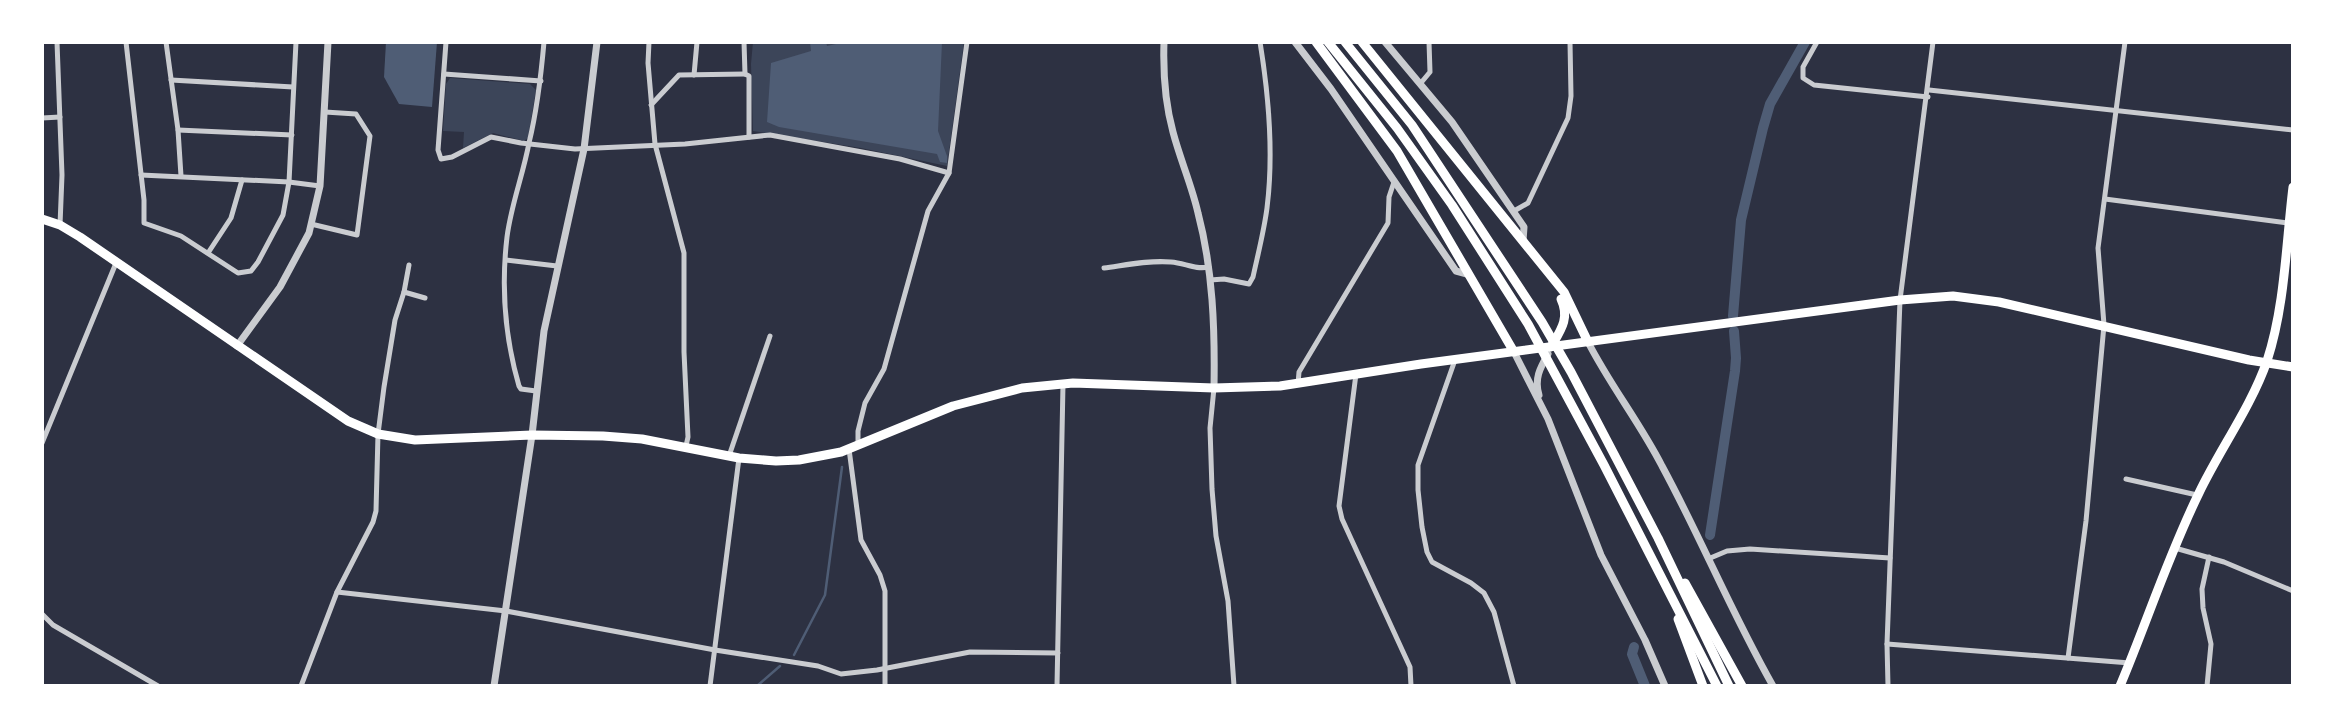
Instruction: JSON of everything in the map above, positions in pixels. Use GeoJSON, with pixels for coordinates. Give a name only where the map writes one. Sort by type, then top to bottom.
{"type":"FeatureCollection","features":[{"type":"Feature","properties":{"kind":"main road"},"geometry":{"type":"LineString","coordinates":[[1316,42],[1397,151],[1514,352]]}},
{"type":"Feature","properties":{"kind":"main road"},"geometry":{"type":"LineString","coordinates":[[1328,42],[1397,128],[1452,205],[1528,324],[1717,686]]}},
{"type":"Feature","properties":{"kind":"main road"},"geometry":{"type":"LineString","coordinates":[[1345,42],[1412,125],[1542,322],[1571,372],[1668,559],[1729,686]]}},
{"type":"Feature","properties":{"kind":"main road"},"geometry":{"type":"LineString","coordinates":[[1362,42],[1564,292],[1588,342]]}},
{"type":"Feature","properties":{"kind":"main road"},"geometry":{"type":"LineString","coordinates":[[2120,686],[2197,495],[2252,395],[2266,363],[2278,309],[2293,192]]}},
{"type":"Feature","properties":{"kind":"main road"},"geometry":{"type":"LineString","coordinates":[[42,219],[60,225],[348,421],[378,434],[415,440],[532,435],[603,436],[686,446],[739,458],[799,460],[854,447],[972,400],[1022,388],[1063,384],[1214,388],[1298,384],[1900,300],[1953,296],[2104,325],[2293,367]]}},
{"type":"Feature","properties":{"kind":"main road"},"geometry":{"type":"LineString","coordinates":[[1550,275],[1566,314],[1564,326],[1551,347]]}},
{"type":"Feature","properties":{"kind":"main road"},"geometry":{"type":"LineString","coordinates":[[1668,559],[1685,582],[1742,686]]}},
{"type":"Feature","properties":{"kind":"main road"},"geometry":{"type":"LineString","coordinates":[[1668,589],[1703,686]]}},
{"type":"Feature","properties":{"kind":"street"},"geometry":{"type":"LineString","coordinates":[[57,42],[62,175],[60,225]]}},
{"type":"Feature","properties":{"kind":"street"},"geometry":{"type":"LineString","coordinates":[[126,42],[144,223],[181,236],[238,273],[251,271],[258,262],[283,215],[289,181],[296,42]]}},
{"type":"Feature","properties":{"kind":"street"},"geometry":{"type":"LineString","coordinates":[[166,42],[178,130],[181,176]]}},
{"type":"Feature","properties":{"kind":"street"},"geometry":{"type":"LineString","coordinates":[[237,346],[280,287],[309,233],[320,186],[327,42]]}},
{"type":"Feature","properties":{"kind":"street"},"geometry":{"type":"LineString","coordinates":[[446,42],[438,150],[441,159],[452,157],[491,137],[584,149],[709,142],[770,135],[900,159],[949,173]]}},
{"type":"Feature","properties":{"kind":"street"},"geometry":{"type":"LineString","coordinates":[[536,391],[519,386],[510,356],[505,327],[506,260],[510,220],[541,81],[544,42]]}},
{"type":"Feature","properties":{"kind":"street"},"geometry":{"type":"LineString","coordinates":[[494,686],[532,435],[544,331],[584,149],[597,42]]}},
{"type":"Feature","properties":{"kind":"street"},"geometry":{"type":"LineString","coordinates":[[649,42],[648,63],[655,144],[684,253],[686,446]]}},
{"type":"Feature","properties":{"kind":"street"},"geometry":{"type":"LineString","coordinates":[[694,75],[697,42]]}},
{"type":"Feature","properties":{"kind":"street"},"geometry":{"type":"LineString","coordinates":[[885,686],[885,591],[880,575],[861,540],[854,447],[865,403],[884,369],[928,211],[949,173],[967,42]]}},
{"type":"Feature","properties":{"kind":"street"},"geometry":{"type":"LineString","coordinates":[[1164,42],[1166,101],[1172,131],[1198,211],[1209,267],[1214,388],[1210,428],[1212,489],[1216,536],[1227,601],[1234,686]]}},
{"type":"Feature","properties":{"kind":"street"},"geometry":{"type":"LineString","coordinates":[[1210,280],[1224,279],[1249,284],[1253,277],[1267,211],[1270,130],[1268,82],[1260,42]]}},
{"type":"Feature","properties":{"kind":"street"},"geometry":{"type":"LineString","coordinates":[[1295,42],[1331,89],[1456,271],[1467,274]]}},
{"type":"Feature","properties":{"kind":"street"},"geometry":{"type":"LineString","coordinates":[[1385,42],[1452,122],[1514,211],[1524,227],[1523,241]]}},
{"type":"Feature","properties":{"kind":"street"},"geometry":{"type":"LineString","coordinates":[[1420,84],[1430,72],[1429,42]]}},
{"type":"Feature","properties":{"kind":"street"},"geometry":{"type":"LineString","coordinates":[[1514,211],[1528,203],[1568,118],[1571,96],[1570,42]]}},
{"type":"Feature","properties":{"kind":"street"},"geometry":{"type":"LineString","coordinates":[[1817,42],[1803,67],[1804,78],[1814,85],[1928,97]]}},
{"type":"Feature","properties":{"kind":"street"},"geometry":{"type":"LineString","coordinates":[[1888,686],[1887,644],[1900,300],[1929,90],[1933,42]]}},
{"type":"Feature","properties":{"kind":"street"},"geometry":{"type":"LineString","coordinates":[[2068,658],[2086,521],[2104,325],[2098,248],[2125,42]]}},
{"type":"Feature","properties":{"kind":"street"},"geometry":{"type":"LineString","coordinates":[[744,43],[745,74]]}},
{"type":"Feature","properties":{"kind":"street"},"geometry":{"type":"LineString","coordinates":[[444,74],[541,81]]}},
{"type":"Feature","properties":{"kind":"street"},"geometry":{"type":"LineString","coordinates":[[651,105],[679,75],[745,74],[749,76],[749,137]]}},
{"type":"Feature","properties":{"kind":"street"},"geometry":{"type":"LineString","coordinates":[[171,80],[293,87]]}},
{"type":"Feature","properties":{"kind":"street"},"geometry":{"type":"LineString","coordinates":[[1929,90],[2293,130]]}},
{"type":"Feature","properties":{"kind":"street"},"geometry":{"type":"LineString","coordinates":[[311,224],[356,235],[370,136],[356,114],[325,112]]}},
{"type":"Feature","properties":{"kind":"street"},"geometry":{"type":"LineString","coordinates":[[42,118],[60,117]]}},
{"type":"Feature","properties":{"kind":"street"},"geometry":{"type":"LineString","coordinates":[[178,130],[292,135]]}},
{"type":"Feature","properties":{"kind":"street"},"geometry":{"type":"LineString","coordinates":[[141,175],[289,181],[320,186]]}},
{"type":"Feature","properties":{"kind":"street"},"geometry":{"type":"LineString","coordinates":[[208,253],[231,218],[242,180]]}},
{"type":"Feature","properties":{"kind":"street"},"geometry":{"type":"LineString","coordinates":[[1298,384],[1299,372],[1388,223],[1389,197],[1394,182]]}},
{"type":"Feature","properties":{"kind":"street"},"geometry":{"type":"LineString","coordinates":[[2105,199],[2288,223]]}},
{"type":"Feature","properties":{"kind":"street"},"geometry":{"type":"LineString","coordinates":[[506,260],[557,266]]}},
{"type":"Feature","properties":{"kind":"street"},"geometry":{"type":"LineString","coordinates":[[1104,268],[1162,262],[1196,268],[1209,267]]}},
{"type":"Feature","properties":{"kind":"street"},"geometry":{"type":"LineString","coordinates":[[42,443],[116,263]]}},
{"type":"Feature","properties":{"kind":"street"},"geometry":{"type":"LineString","coordinates":[[300,686],[337,592],[376,511],[378,434],[395,320],[409,265]]}},
{"type":"Feature","properties":{"kind":"street"},"geometry":{"type":"LineString","coordinates":[[404,292],[425,298]]}},
{"type":"Feature","properties":{"kind":"street"},"geometry":{"type":"LineString","coordinates":[[729,456],[770,337]]}},
{"type":"Feature","properties":{"kind":"street"},"geometry":{"type":"LineString","coordinates":[[1588,342],[1606,377],[1661,464],[1773,686]]}},
{"type":"Feature","properties":{"kind":"street"},"geometry":{"type":"LineString","coordinates":[[1551,347],[1537,375],[1536,383],[1548,419],[1601,555],[1645,640],[1665,686]]}},
{"type":"Feature","properties":{"kind":"street"},"geometry":{"type":"LineString","coordinates":[[1514,352],[1548,419]]}},
{"type":"Feature","properties":{"kind":"street"},"geometry":{"type":"LineString","coordinates":[[1455,360],[1418,465],[1422,527],[1432,562],[1484,593],[1494,612],[1514,686]]}},
{"type":"Feature","properties":{"kind":"street"},"geometry":{"type":"LineString","coordinates":[[1356,374],[1339,506],[1342,519],[1410,667],[1411,686]]}},
{"type":"Feature","properties":{"kind":"street"},"geometry":{"type":"LineString","coordinates":[[1057,686],[1063,384]]}},
{"type":"Feature","properties":{"kind":"street"},"geometry":{"type":"LineString","coordinates":[[710,686],[739,458]]}},
{"type":"Feature","properties":{"kind":"street"},"geometry":{"type":"LineString","coordinates":[[2126,479],[2197,495]]}},
{"type":"Feature","properties":{"kind":"street"},"geometry":{"type":"LineString","coordinates":[[2175,548],[2209,557],[2293,592]]}},
{"type":"Feature","properties":{"kind":"street"},"geometry":{"type":"LineString","coordinates":[[1708,559],[1727,551],[1750,549],[1890,558]]}},
{"type":"Feature","properties":{"kind":"street"},"geometry":{"type":"LineString","coordinates":[[2207,686],[2211,644],[2202,589],[2209,557]]}},
{"type":"Feature","properties":{"kind":"street"},"geometry":{"type":"LineString","coordinates":[[337,592],[506,611],[715,650],[818,666],[841,674],[978,651],[1058,653]]}},
{"type":"Feature","properties":{"kind":"street"},"geometry":{"type":"LineString","coordinates":[[42,614],[53,625],[158,686]]}},
{"type":"Feature","properties":{"kind":"street"},"geometry":{"type":"LineString","coordinates":[[1887,644],[2130,663]]}},
{"type":"Feature","properties":{"kind":"shaded area"},"geometry":{"type":"Polygon","coordinates":[[[386,42],[437,42],[432,107],[399,104],[384,77],[386,42]]]}},
{"type":"Feature","properties":{"kind":"shaded area"},"geometry":{"type":"Polygon","coordinates":[[[753,42],[964,42],[947,166],[861,148],[753,131],[753,42]]]}},
{"type":"Feature","properties":{"kind":"shaded area"},"geometry":{"type":"Polygon","coordinates":[[[810,42],[826,42],[827,46],[845,42],[942,42],[938,131],[947,163],[940,162],[937,154],[779,127],[767,122],[771,63],[811,51],[810,42]]]}},
{"type":"Feature","properties":{"kind":"shaded area"},"geometry":{"type":"Polygon","coordinates":[[[450,78],[530,84],[536,90],[528,138],[524,141],[493,133],[463,148],[464,132],[443,131],[446,84],[450,78]]]}},
{"type":"Feature","properties":{"kind":"waterway"},"geometry":{"type":"LineString","coordinates":[[1733,316],[1741,220],[1763,128],[1770,104],[1805,42]]}},
{"type":"Feature","properties":{"kind":"waterway"},"geometry":{"type":"LineString","coordinates":[[1710,535],[1735,371],[1734,331]]}},
{"type":"Feature","properties":{"kind":"waterway"},"geometry":{"type":"LineString","coordinates":[[794,655],[825,595],[842,467]]}},
{"type":"Feature","properties":{"kind":"waterway"},"geometry":{"type":"LineString","coordinates":[[1634,647],[1632,654],[1645,686]]}},
{"type":"Feature","properties":{"kind":"waterway"},"geometry":{"type":"LineString","coordinates":[[757,686],[780,666]]}}]}
